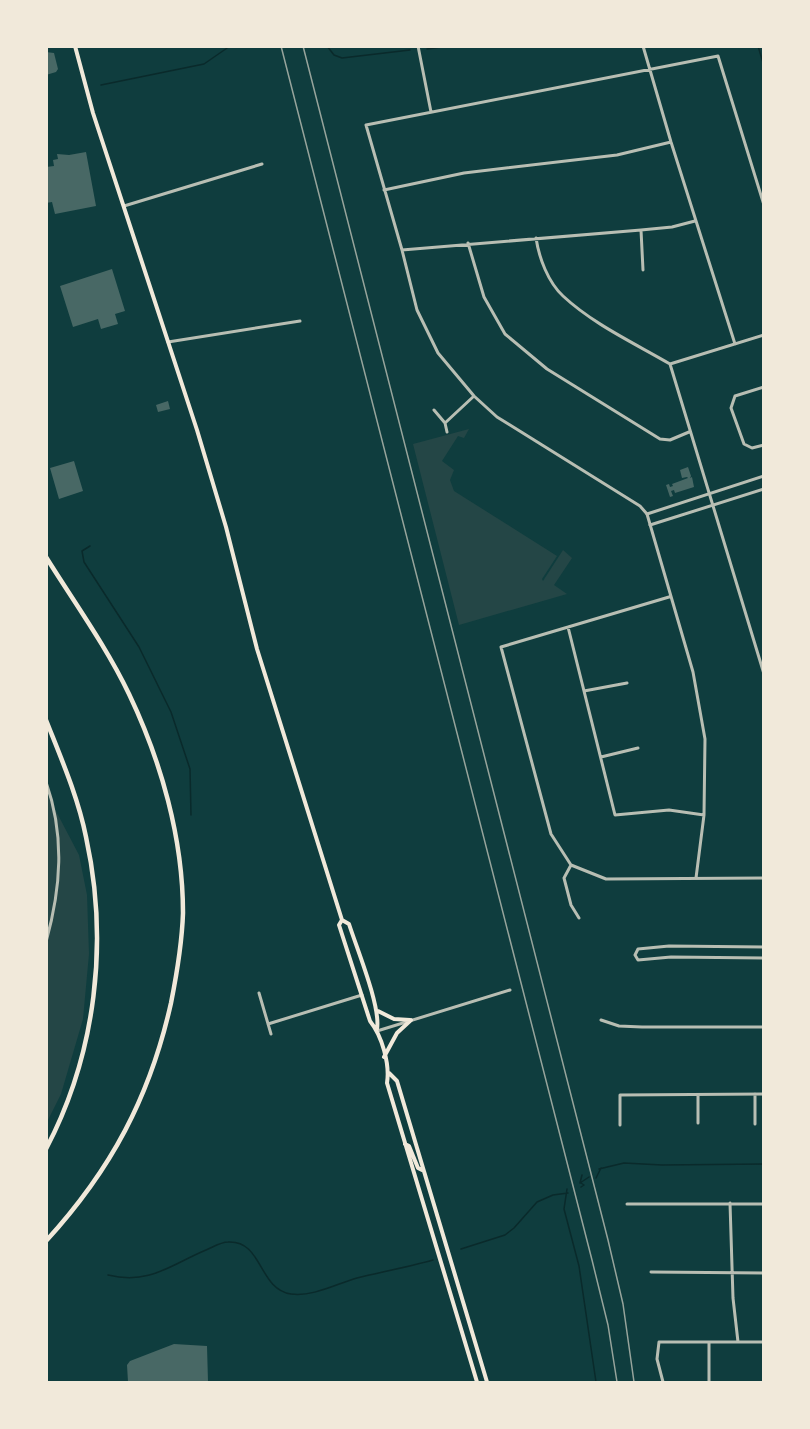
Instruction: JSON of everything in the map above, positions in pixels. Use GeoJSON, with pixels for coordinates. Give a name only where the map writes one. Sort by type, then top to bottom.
{"type":"FeatureCollection","features":[{"type":"Feature","properties":{"kind":"highway"},"geometry":{"type":"LineString","coordinates":[[46,557],[113,664],[141,722],[172,817],[179,859],[183,912],[180,957],[168,1015],[153,1072],[141,1101],[96,1180],[73,1213],[46,1241]]}},
{"type":"Feature","properties":{"kind":"highway"},"geometry":{"type":"LineString","coordinates":[[46,720],[78,804],[86,836],[96,901],[97,932],[94,992],[84,1050],[66,1107],[46,1149]]}},
{"type":"Feature","properties":{"kind":"main road"},"geometry":{"type":"LineString","coordinates":[[75,46],[93,112],[226,527],[257,649],[342,920],[349,924],[377,1010],[379,1018],[377,1030]]}},
{"type":"Feature","properties":{"kind":"main road"},"geometry":{"type":"LineString","coordinates":[[342,920],[339,925],[370,1021],[377,1030],[388,1073],[387,1083],[477,1383]]}},
{"type":"Feature","properties":{"kind":"main road"},"geometry":{"type":"LineString","coordinates":[[377,1010],[394,1019],[411,1020]]}},
{"type":"Feature","properties":{"kind":"main road"},"geometry":{"type":"LineString","coordinates":[[384,1057],[397,1033],[411,1020]]}},
{"type":"Feature","properties":{"kind":"main road"},"geometry":{"type":"LineString","coordinates":[[388,1073],[396,1081],[488,1383]]}},
{"type":"Feature","properties":{"kind":"main road"},"geometry":{"type":"LineString","coordinates":[[405,1143],[409,1146],[418,1168],[422,1170]]}},
{"type":"Feature","properties":{"kind":"main road"},"geometry":{"type":"LineString","coordinates":[[440,1259],[449,1256]]}},
{"type":"Feature","properties":{"kind":"main road"},"geometry":{"type":"LineString","coordinates":[[454,1302],[463,1302]]}},
{"type":"Feature","properties":{"kind":"street"},"geometry":{"type":"LineString","coordinates":[[418,46],[431,112]]}},
{"type":"Feature","properties":{"kind":"street"},"geometry":{"type":"LineString","coordinates":[[643,46],[695,221],[735,344]]}},
{"type":"Feature","properties":{"kind":"street"},"geometry":{"type":"LineString","coordinates":[[696,878],[704,815],[705,739],[693,672],[647,514],[639,506],[497,417],[474,396],[438,353],[417,310],[366,125],[718,56],[764,205]]}},
{"type":"Feature","properties":{"kind":"street"},"geometry":{"type":"LineString","coordinates":[[384,190],[464,173],[617,155],[671,142]]}},
{"type":"Feature","properties":{"kind":"street"},"geometry":{"type":"LineString","coordinates":[[124,206],[262,164]]}},
{"type":"Feature","properties":{"kind":"street"},"geometry":{"type":"LineString","coordinates":[[402,250],[672,227],[695,221]]}},
{"type":"Feature","properties":{"kind":"street"},"geometry":{"type":"LineString","coordinates":[[641,230],[643,270]]}},
{"type":"Feature","properties":{"kind":"street"},"geometry":{"type":"LineString","coordinates":[[536,238],[538,255],[561,295],[586,314],[670,364],[764,674]]}},
{"type":"Feature","properties":{"kind":"street"},"geometry":{"type":"LineString","coordinates":[[468,243],[484,297],[505,334],[547,369],[660,438],[670,440],[689,432]]}},
{"type":"Feature","properties":{"kind":"street"},"geometry":{"type":"LineString","coordinates":[[168,342],[300,321]]}},
{"type":"Feature","properties":{"kind":"street"},"geometry":{"type":"LineString","coordinates":[[670,364],[764,335]]}},
{"type":"Feature","properties":{"kind":"street"},"geometry":{"type":"LineString","coordinates":[[763,446],[752,448],[744,444],[731,408],[735,396],[764,387]]}},
{"type":"Feature","properties":{"kind":"street"},"geometry":{"type":"LineString","coordinates":[[446,423],[474,396]]}},
{"type":"Feature","properties":{"kind":"street"},"geometry":{"type":"LineString","coordinates":[[434,410],[446,423],[447,432]]}},
{"type":"Feature","properties":{"kind":"street"},"geometry":{"type":"LineString","coordinates":[[647,514],[764,476]]}},
{"type":"Feature","properties":{"kind":"street"},"geometry":{"type":"LineString","coordinates":[[650,525],[764,489]]}},
{"type":"Feature","properties":{"kind":"street"},"geometry":{"type":"LineString","coordinates":[[670,597],[501,647],[551,834],[571,865],[606,879],[764,878]]}},
{"type":"Feature","properties":{"kind":"street"},"geometry":{"type":"LineString","coordinates":[[568,627],[615,815],[669,810],[704,815]]}},
{"type":"Feature","properties":{"kind":"street"},"geometry":{"type":"LineString","coordinates":[[584,691],[627,683]]}},
{"type":"Feature","properties":{"kind":"street"},"geometry":{"type":"LineString","coordinates":[[601,757],[638,748]]}},
{"type":"Feature","properties":{"kind":"street"},"geometry":{"type":"LineString","coordinates":[[46,782],[56,818],[60,860],[55,907],[46,942]]}},
{"type":"Feature","properties":{"kind":"street"},"geometry":{"type":"LineString","coordinates":[[571,865],[564,878],[571,905],[579,918]]}},
{"type":"Feature","properties":{"kind":"street"},"geometry":{"type":"LineString","coordinates":[[764,947],[669,946],[638,949],[635,955],[638,960],[671,957],[764,958]]}},
{"type":"Feature","properties":{"kind":"street"},"geometry":{"type":"LineString","coordinates":[[377,1030],[510,990]]}},
{"type":"Feature","properties":{"kind":"street"},"geometry":{"type":"LineString","coordinates":[[259,993],[271,1034]]}},
{"type":"Feature","properties":{"kind":"street"},"geometry":{"type":"LineString","coordinates":[[268,1023],[362,995]]}},
{"type":"Feature","properties":{"kind":"street"},"geometry":{"type":"LineString","coordinates":[[601,1020],[620,1026],[642,1028],[764,1027]]}},
{"type":"Feature","properties":{"kind":"street"},"geometry":{"type":"LineString","coordinates":[[755,1094],[755,1124]]}},
{"type":"Feature","properties":{"kind":"street"},"geometry":{"type":"LineString","coordinates":[[620,1125],[620,1095],[764,1094]]}},
{"type":"Feature","properties":{"kind":"street"},"geometry":{"type":"LineString","coordinates":[[698,1095],[698,1123]]}},
{"type":"Feature","properties":{"kind":"street"},"geometry":{"type":"LineString","coordinates":[[730,1203],[732,1272],[738,1342]]}},
{"type":"Feature","properties":{"kind":"street"},"geometry":{"type":"LineString","coordinates":[[627,1204],[764,1204]]}},
{"type":"Feature","properties":{"kind":"street"},"geometry":{"type":"LineString","coordinates":[[651,1272],[764,1273]]}},
{"type":"Feature","properties":{"kind":"street"},"geometry":{"type":"LineString","coordinates":[[663,1383],[657,1359],[660,1342],[764,1342]]}},
{"type":"Feature","properties":{"kind":"street"},"geometry":{"type":"LineString","coordinates":[[709,1342],[709,1383]]}},
{"type":"Feature","properties":{"kind":"shaded area"},"geometry":{"type":"Polygon","coordinates":[[[469,429],[464,438],[458,436],[442,461],[454,470],[450,480],[454,491],[557,556],[542,579],[543,581],[563,550],[572,558],[554,585],[567,594],[459,625],[413,444],[469,429]]]}},
{"type":"Feature","properties":{"kind":"shaded area"},"geometry":{"type":"Polygon","coordinates":[[[46,792],[79,855],[87,895],[89,954],[83,1019],[61,1094],[47,1122],[46,792]]]}},
{"type":"Feature","properties":{"kind":"building"},"geometry":{"type":"Polygon","coordinates":[[[46,52],[54,53],[58,69],[46,75],[46,52]]]}},
{"type":"Feature","properties":{"kind":"building"},"geometry":{"type":"Polygon","coordinates":[[[86,152],[96,206],[55,214],[52,202],[46,203],[46,167],[54,166],[53,160],[58,159],[57,154],[69,155],[86,152]]]}},
{"type":"Feature","properties":{"kind":"building"},"geometry":{"type":"Polygon","coordinates":[[[112,269],[125,311],[115,314],[118,324],[101,329],[98,319],[73,327],[60,286],[112,269]]]}},
{"type":"Feature","properties":{"kind":"building"},"geometry":{"type":"Polygon","coordinates":[[[168,401],[170,409],[158,412],[156,405],[168,401]]]}},
{"type":"Feature","properties":{"kind":"building"},"geometry":{"type":"Polygon","coordinates":[[[74,461],[83,491],[59,499],[50,468],[74,461]]]}},
{"type":"Feature","properties":{"kind":"building"},"geometry":{"type":"Polygon","coordinates":[[[688,467],[694,487],[675,493],[674,490],[671,491],[673,496],[670,497],[666,485],[669,484],[670,487],[688,478],[682,478],[680,470],[688,467]]]}},
{"type":"Feature","properties":{"kind":"building"},"geometry":{"type":"Polygon","coordinates":[[[174,1344],[207,1346],[208,1382],[128,1382],[127,1365],[130,1361],[174,1344]]]}},
{"type":"Feature","properties":{"kind":"waterway"},"geometry":{"type":"LineString","coordinates":[[101,85],[204,64],[230,46]]}},
{"type":"Feature","properties":{"kind":"waterway"},"geometry":{"type":"LineString","coordinates":[[327,46],[334,55],[342,58],[410,50]]}},
{"type":"Feature","properties":{"kind":"waterway"},"geometry":{"type":"LineString","coordinates":[[427,49],[450,46]]}},
{"type":"Feature","properties":{"kind":"waterway"},"geometry":{"type":"LineString","coordinates":[[758,46],[764,66]]}},
{"type":"Feature","properties":{"kind":"waterway"},"geometry":{"type":"LineString","coordinates":[[90,546],[82,551],[84,562],[139,647],[171,712],[190,769],[191,815]]}},
{"type":"Feature","properties":{"kind":"waterway"},"geometry":{"type":"LineString","coordinates":[[599,1169],[624,1163],[764,1164]]}},
{"type":"Feature","properties":{"kind":"waterway"},"geometry":{"type":"LineString","coordinates":[[596,1178],[601,1168]]}},
{"type":"Feature","properties":{"kind":"waterway"},"geometry":{"type":"LineString","coordinates":[[580,1183],[582,1175]]}},
{"type":"Feature","properties":{"kind":"waterway"},"geometry":{"type":"LineString","coordinates":[[580,1183],[589,1177]]}},
{"type":"Feature","properties":{"kind":"waterway"},"geometry":{"type":"LineString","coordinates":[[581,1183],[584,1185],[581,1187]]}},
{"type":"Feature","properties":{"kind":"waterway"},"geometry":{"type":"LineString","coordinates":[[567,1189],[564,1209],[579,1266],[596,1382]]}},
{"type":"Feature","properties":{"kind":"waterway"},"geometry":{"type":"LineString","coordinates":[[461,1249],[505,1235],[537,1202],[553,1195],[568,1193]]}},
{"type":"Feature","properties":{"kind":"waterway"},"geometry":{"type":"LineString","coordinates":[[108,1275],[123,1277],[148,1275],[217,1245],[228,1242],[239,1243],[255,1256],[266,1275],[280,1290],[291,1294],[308,1294],[357,1278],[433,1260]]}},
{"type":"Feature","properties":{"kind":"railway"},"geometry":{"type":"LineString","coordinates":[[281,46],[592,1260],[608,1325],[617,1382]]}},
{"type":"Feature","properties":{"kind":"railway"},"geometry":{"type":"LineString","coordinates":[[303,46],[608,1240],[623,1304],[634,1382]]}}]}
